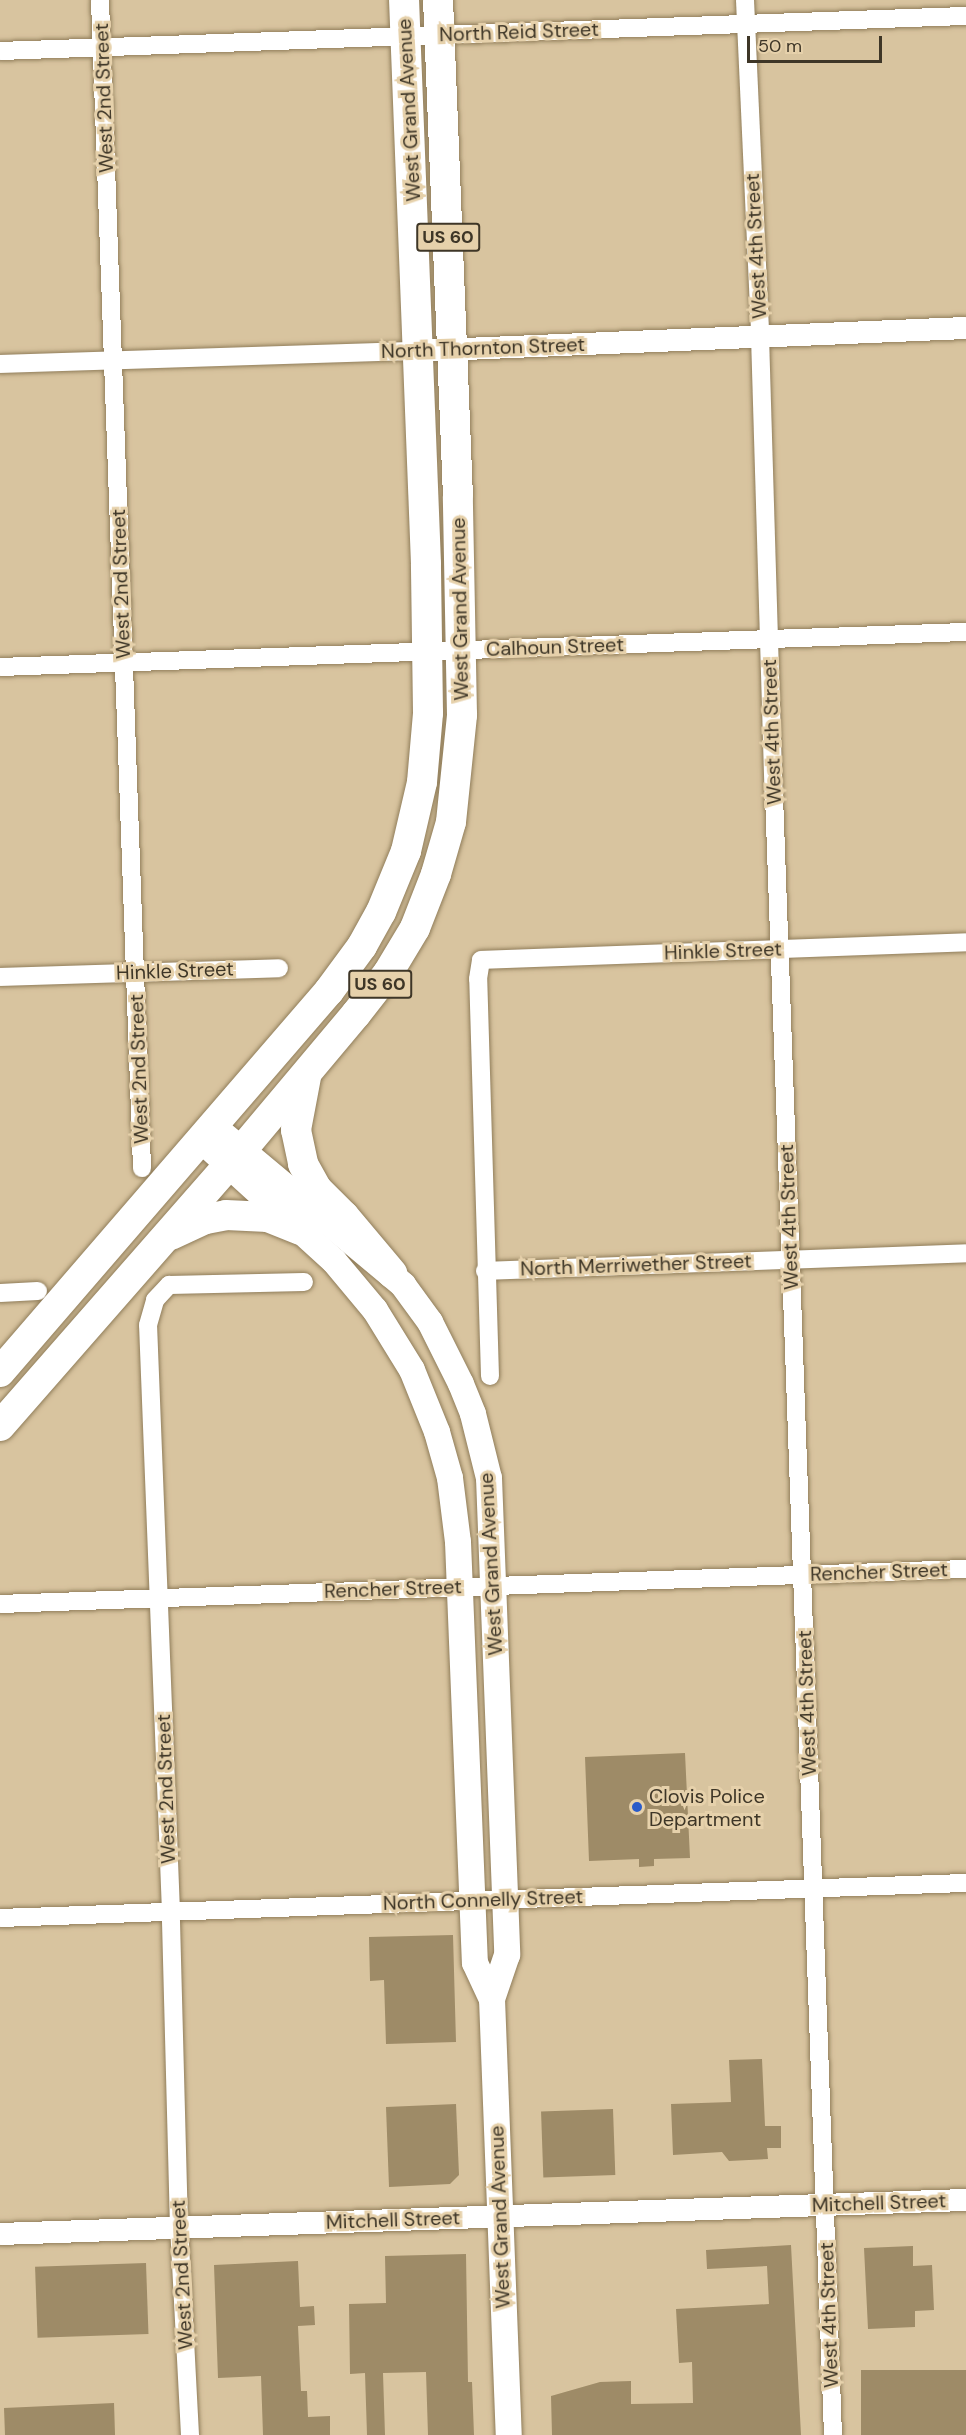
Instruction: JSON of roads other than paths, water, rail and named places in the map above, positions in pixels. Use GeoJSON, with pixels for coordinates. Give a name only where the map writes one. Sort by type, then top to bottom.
{"type":"FeatureCollection","features":[{"type":"Feature","properties":{"kind":"highway","name":"West Grand Avenue"},"geometry":{"type":"LineString","coordinates":[[207,1133],[329,991],[362,946],[395,881],[406,851],[423,782],[428,713],[427,651],[404,0]]}},
{"type":"Feature","properties":{"kind":"highway","name":"West Grand Avenue"},"geometry":{"type":"LineString","coordinates":[[235,1157],[388,973],[415,928],[436,874],[452,822],[462,715],[452,349],[438,0]]}},
{"type":"Feature","properties":{"kind":"highway"},"geometry":{"type":"LineString","coordinates":[[307,1073],[296,1130],[303,1164],[317,1189],[344,1216],[392,1273]]}},
{"type":"Feature","properties":{"kind":"highway","name":"US 60"},"geometry":{"type":"LineString","coordinates":[[0,1371],[207,1133]]}},
{"type":"Feature","properties":{"kind":"highway","name":"US 60"},"geometry":{"type":"LineString","coordinates":[[0,1426],[235,1157]]}},
{"type":"Feature","properties":{"kind":"highway"},"geometry":{"type":"LineString","coordinates":[[163,1239],[206,1219],[226,1215],[268,1217],[301,1230]]}},
{"type":"Feature","properties":{"kind":"main road","name":"West Grand Avenue"},"geometry":{"type":"LineString","coordinates":[[207,1133],[235,1157],[392,1273],[430,1322],[473,1414],[489,1478],[507,1955],[492,1999],[509,2435]]}},
{"type":"Feature","properties":{"kind":"main road","name":"West Grand Avenue"},"geometry":{"type":"LineString","coordinates":[[235,1157],[301,1230],[334,1261],[375,1310],[412,1370],[427,1405],[450,1479],[458,1542],[475,1963],[492,1999]]}},
{"type":"Feature","properties":{"kind":"street","name":"West 2nd Street"},"geometry":{"type":"LineString","coordinates":[[100,0],[142,1168]]}},
{"type":"Feature","properties":{"kind":"street","name":"West 4th Street"},"geometry":{"type":"LineString","coordinates":[[745,0],[760,336],[768,639],[833,2435]]}},
{"type":"Feature","properties":{"kind":"street","name":"North Reid Street"},"geometry":{"type":"LineString","coordinates":[[0,51],[966,16]]}},
{"type":"Feature","properties":{"kind":"street","name":"North Thornton Street"},"geometry":{"type":"LineString","coordinates":[[0,364],[417,351],[966,328]]}},
{"type":"Feature","properties":{"kind":"street","name":"Calhoun Street"},"geometry":{"type":"LineString","coordinates":[[0,667],[966,632]]}},
{"type":"Feature","properties":{"kind":"street","name":"Hinkle Street"},"geometry":{"type":"LineString","coordinates":[[485,1271],[478,979],[481,960],[966,942]]}},
{"type":"Feature","properties":{"kind":"street","name":"Hinkle Street"},"geometry":{"type":"LineString","coordinates":[[0,977],[279,968]]}},
{"type":"Feature","properties":{"kind":"street","name":"North Merriwether Street"},"geometry":{"type":"LineString","coordinates":[[485,1271],[966,1253]]}},
{"type":"Feature","properties":{"kind":"street"},"geometry":{"type":"LineString","coordinates":[[485,1271],[490,1376]]}},
{"type":"Feature","properties":{"kind":"street","name":"West 2nd Street"},"geometry":{"type":"LineString","coordinates":[[190,2435],[178,2227],[171,1912],[148,1326],[154,1300],[169,1285],[304,1282]]}},
{"type":"Feature","properties":{"kind":"street"},"geometry":{"type":"LineString","coordinates":[[0,1293],[38,1291]]}},
{"type":"Feature","properties":{"kind":"street","name":"Rencher Street"},"geometry":{"type":"LineString","coordinates":[[0,1604],[966,1569]]}},
{"type":"Feature","properties":{"kind":"street","name":"North Connelly Street"},"geometry":{"type":"LineString","coordinates":[[0,1918],[966,1883]]}},
{"type":"Feature","properties":{"kind":"street","name":"Mitchell Street"},"geometry":{"type":"LineString","coordinates":[[0,2234],[966,2200]]}},
{"type":"Feature","properties":{"kind":"place","name":"Clovis Police Department"},"geometry":{"type":"Point","coordinates":[637,1807]}}]}
